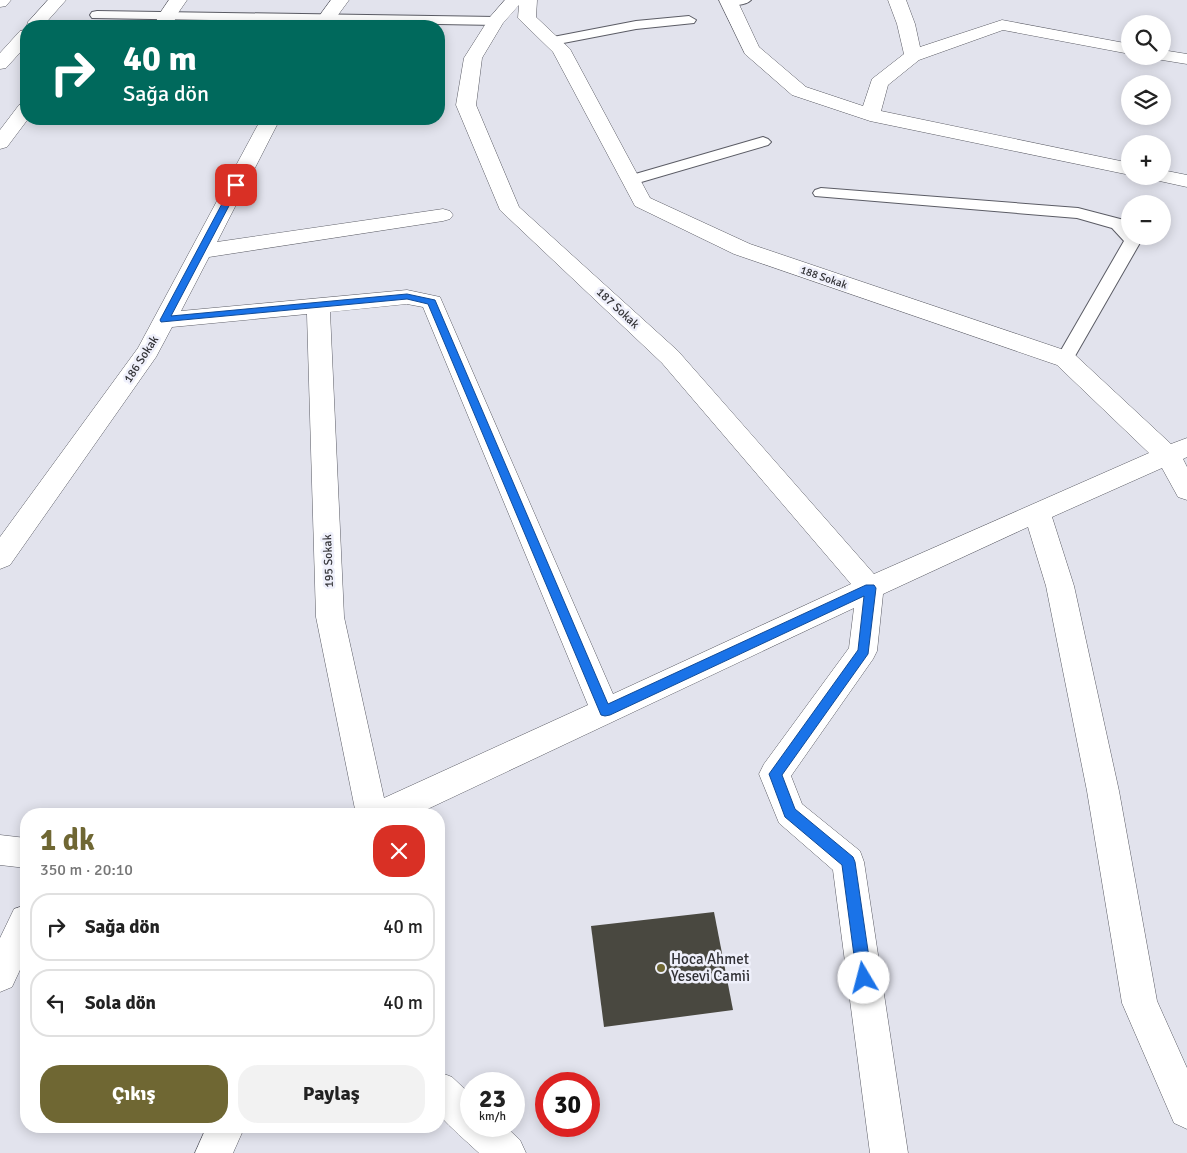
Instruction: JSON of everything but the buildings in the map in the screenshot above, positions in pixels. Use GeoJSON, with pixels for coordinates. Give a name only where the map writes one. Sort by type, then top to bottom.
{"type":"FeatureCollection","features":[{"type":"Feature","properties":{"kind":"main road"},"geometry":{"type":"LineString","coordinates":[[39,20],[57,0]]}},
{"type":"Feature","properties":{"kind":"main road"},"geometry":{"type":"LineString","coordinates":[[167,20],[178,0]]}},
{"type":"Feature","properties":{"kind":"main road"},"geometry":{"type":"LineString","coordinates":[[325,20],[340,0]]}},
{"type":"Feature","properties":{"kind":"main road","name":"187 Sokak"},"geometry":{"type":"LineString","coordinates":[[514,0],[496,21],[473,58],[466,105],[510,210],[670,357],[870,588]]}},
{"type":"Feature","properties":{"kind":"main road","name":"188 Sokak"},"geometry":{"type":"LineString","coordinates":[[528,0],[527,18],[561,49],[642,202],[742,250],[1065,359],[1177,451],[1187,490]]}},
{"type":"Feature","properties":{"kind":"main road"},"geometry":{"type":"LineString","coordinates":[[733,0],[751,50],[799,91],[870,115],[1121,167]]}},
{"type":"Feature","properties":{"kind":"main road"},"geometry":{"type":"LineString","coordinates":[[897,0],[906,24],[913,56]]}},
{"type":"Feature","properties":{"kind":"main road"},"geometry":{"type":"LineString","coordinates":[[870,115],[879,83],[913,56],[1002,26],[1121,47]]}},
{"type":"Feature","properties":{"kind":"main road"},"geometry":{"type":"LineString","coordinates":[[0,64],[20,42]]}},
{"type":"Feature","properties":{"kind":"main road"},"geometry":{"type":"LineString","coordinates":[[1171,56],[1187,59]]}},
{"type":"Feature","properties":{"kind":"main road"},"geometry":{"type":"LineString","coordinates":[[0,143],[20,117]]}},
{"type":"Feature","properties":{"kind":"main road","name":"186 Sokak"},"geometry":{"type":"LineString","coordinates":[[0,558],[148,351],[268,125]]}},
{"type":"Feature","properties":{"kind":"main road"},"geometry":{"type":"LineString","coordinates":[[1171,178],[1187,181]]}},
{"type":"Feature","properties":{"kind":"main road"},"geometry":{"type":"LineString","coordinates":[[201,251],[443,215]]}},
{"type":"Feature","properties":{"kind":"main road"},"geometry":{"type":"LineString","coordinates":[[165,320],[407,296],[432,302],[605,711]]}},
{"type":"Feature","properties":{"kind":"main road","name":"195 Sokak"},"geometry":{"type":"LineString","coordinates":[[318,304],[330,617],[371,808]]}},
{"type":"Feature","properties":{"kind":"main road"},"geometry":{"type":"LineString","coordinates":[[397,808],[870,588],[1177,451]]}},
{"type":"Feature","properties":{"kind":"main road"},"geometry":{"type":"LineString","coordinates":[[1037,513],[1062,596],[1103,791],[1140,1003],[1187,1110]]}},
{"type":"Feature","properties":{"kind":"main road"},"geometry":{"type":"LineString","coordinates":[[870,588],[863,651],[775,774],[790,813],[848,862],[889,1153]]}},
{"type":"Feature","properties":{"kind":"main road"},"geometry":{"type":"LineString","coordinates":[[0,850],[20,852]]}},
{"type":"Feature","properties":{"kind":"main road"},"geometry":{"type":"LineString","coordinates":[[0,974],[20,933]]}},
{"type":"Feature","properties":{"kind":"main road"},"geometry":{"type":"LineString","coordinates":[[445,1096],[460,1110]]}},
{"type":"Feature","properties":{"kind":"main road"},"geometry":{"type":"LineString","coordinates":[[214,1153],[223,1133]]}},
{"type":"Feature","properties":{"kind":"main road"},"geometry":{"type":"LineString","coordinates":[[489,1137],[507,1153]]}},
{"type":"Feature","properties":{"kind":"lane"},"geometry":{"type":"LineString","coordinates":[[97,15],[154,20]]}},
{"type":"Feature","properties":{"kind":"lane"},"geometry":{"type":"LineString","coordinates":[[553,41],[636,25],[689,20]]}},
{"type":"Feature","properties":{"kind":"lane"},"geometry":{"type":"LineString","coordinates":[[445,21],[496,21]]}},
{"type":"Feature","properties":{"kind":"lane"},"geometry":{"type":"LineString","coordinates":[[631,180],[764,142]]}},
{"type":"Feature","properties":{"kind":"lane"},"geometry":{"type":"LineString","coordinates":[[821,193],[1078,213],[1118,224],[1134,241],[1065,359]]}},
{"type":"Feature","properties":{"kind":"place","name":"Hoca Ahmet Yesevi Camii"},"geometry":{"type":"Point","coordinates":[661,968]}},
{"type":"Feature","properties":{"kind":"route"},"geometry":{"type":"LineString","coordinates":[[236,185],[165,320],[407,296],[432,302],[605,711],[870,588],[863,651],[775,774],[790,813],[848,862],[864,978]]}}]}
